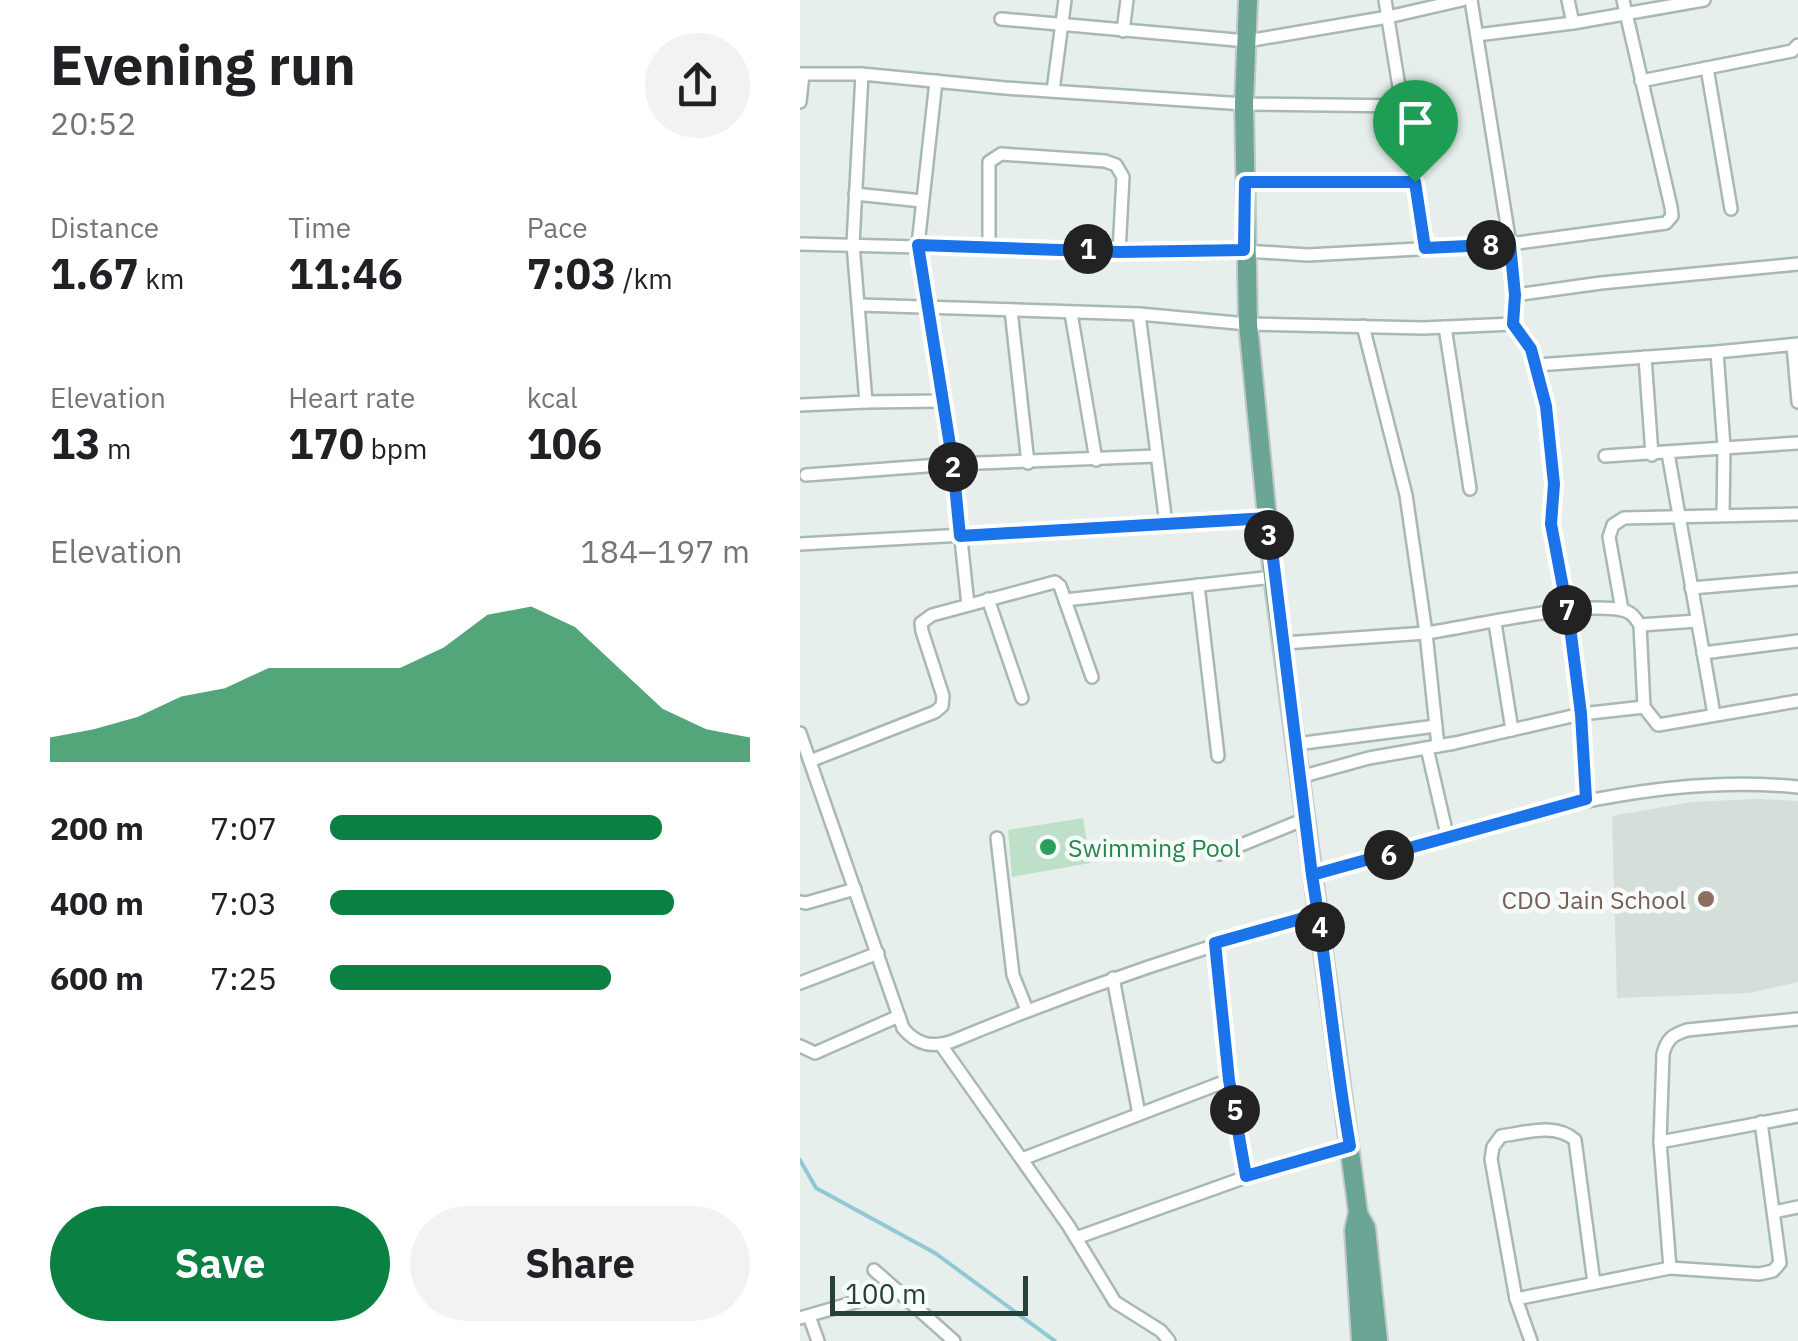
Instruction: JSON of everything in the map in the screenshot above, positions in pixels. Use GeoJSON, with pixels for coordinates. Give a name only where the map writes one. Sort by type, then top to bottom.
{"type":"FeatureCollection","features":[{"type":"Feature","properties":{"kind":"main road"},"geometry":{"type":"LineString","coordinates":[[1248,0],[1244,104],[1248,324],[1273,577],[1358,1212],[1354,1230],[1368,1320],[1378,1341]]}},
{"type":"Feature","properties":{"kind":"main road"},"geometry":{"type":"LineString","coordinates":[[1346,1341],[1368,1320]]}},
{"type":"Feature","properties":{"kind":"main road"},"geometry":{"type":"LineString","coordinates":[[1361,1341],[1368,1320]]}},
{"type":"Feature","properties":{"kind":"main road"},"geometry":{"type":"LineString","coordinates":[[1368,1320],[1392,1341]]}},
{"type":"Feature","properties":{"kind":"street"},"geometry":{"type":"LineString","coordinates":[[1052,91],[1065,0]]}},
{"type":"Feature","properties":{"kind":"street"},"geometry":{"type":"LineString","coordinates":[[1123,31],[1128,0]]}},
{"type":"Feature","properties":{"kind":"street"},"geometry":{"type":"LineString","coordinates":[[1385,0],[1425,248]]}},
{"type":"Feature","properties":{"kind":"street"},"geometry":{"type":"LineString","coordinates":[[1000,19],[1247,41],[1462,0]]}},
{"type":"Feature","properties":{"kind":"street"},"geometry":{"type":"LineString","coordinates":[[1471,0],[1510,244],[1515,295],[1513,324],[1531,349],[1546,406],[1554,484],[1551,524],[1581,714],[1586,799]]}},
{"type":"Feature","properties":{"kind":"street"},"geometry":{"type":"LineString","coordinates":[[1568,0],[1573,24]]}},
{"type":"Feature","properties":{"kind":"street"},"geometry":{"type":"LineString","coordinates":[[800,244],[1119,252],[1244,250],[1308,255],[1510,244],[1666,224],[1671,208],[1623,0]]}},
{"type":"Feature","properties":{"kind":"street"},"geometry":{"type":"LineString","coordinates":[[1477,35],[1573,24],[1704,0]]}},
{"type":"Feature","properties":{"kind":"street"},"geometry":{"type":"LineString","coordinates":[[1640,81],[1792,52],[1798,45]]}},
{"type":"Feature","properties":{"kind":"street"},"geometry":{"type":"LineString","coordinates":[[1707,68],[1730,209]]}},
{"type":"Feature","properties":{"kind":"street"},"geometry":{"type":"LineString","coordinates":[[800,102],[801,74],[862,74],[1244,104],[1403,106]]}},
{"type":"Feature","properties":{"kind":"street"},"geometry":{"type":"LineString","coordinates":[[862,74],[853,244],[866,402]]}},
{"type":"Feature","properties":{"kind":"street"},"geometry":{"type":"LineString","coordinates":[[936,81],[918,245],[953,464],[968,605]]}},
{"type":"Feature","properties":{"kind":"street"},"geometry":{"type":"LineString","coordinates":[[989,248],[989,162],[1001,154],[1105,160],[1116,164],[1124,176],[1119,252]]}},
{"type":"Feature","properties":{"kind":"street"},"geometry":{"type":"LineString","coordinates":[[1245,182],[1415,182]]}},
{"type":"Feature","properties":{"kind":"street"},"geometry":{"type":"LineString","coordinates":[[856,194],[922,201]]}},
{"type":"Feature","properties":{"kind":"street"},"geometry":{"type":"LineString","coordinates":[[1515,295],[1798,264]]}},
{"type":"Feature","properties":{"kind":"street"},"geometry":{"type":"LineString","coordinates":[[860,304],[1139,314],[1248,324],[1513,324]]}},
{"type":"Feature","properties":{"kind":"street"},"geometry":{"type":"LineString","coordinates":[[1011,310],[1028,463]]}},
{"type":"Feature","properties":{"kind":"street"},"geometry":{"type":"LineString","coordinates":[[1071,312],[1096,460]]}},
{"type":"Feature","properties":{"kind":"street"},"geometry":{"type":"LineString","coordinates":[[1139,314],[1166,524]]}},
{"type":"Feature","properties":{"kind":"street"},"geometry":{"type":"LineString","coordinates":[[1363,326],[1406,496],[1426,633],[1436,726],[1433,747],[1448,839]]}},
{"type":"Feature","properties":{"kind":"street"},"geometry":{"type":"LineString","coordinates":[[1445,327],[1470,489]]}},
{"type":"Feature","properties":{"kind":"street"},"geometry":{"type":"LineString","coordinates":[[1537,365],[1795,344],[1798,402]]}},
{"type":"Feature","properties":{"kind":"street"},"geometry":{"type":"LineString","coordinates":[[1717,352],[1724,447],[1723,515]]}},
{"type":"Feature","properties":{"kind":"street"},"geometry":{"type":"LineString","coordinates":[[1645,357],[1652,455]]}},
{"type":"Feature","properties":{"kind":"street"},"geometry":{"type":"LineString","coordinates":[[800,405],[942,401]]}},
{"type":"Feature","properties":{"kind":"street"},"geometry":{"type":"LineString","coordinates":[[1604,456],[1798,444]]}},
{"type":"Feature","properties":{"kind":"street"},"geometry":{"type":"LineString","coordinates":[[1668,453],[1714,714]]}},
{"type":"Feature","properties":{"kind":"street"},"geometry":{"type":"LineString","coordinates":[[806,475],[953,464],[1157,456]]}},
{"type":"Feature","properties":{"kind":"street"},"geometry":{"type":"LineString","coordinates":[[1622,610],[1609,537],[1613,525],[1624,518],[1798,514]]}},
{"type":"Feature","properties":{"kind":"street"},"geometry":{"type":"LineString","coordinates":[[800,544],[1268,518]]}},
{"type":"Feature","properties":{"kind":"street"},"geometry":{"type":"LineString","coordinates":[[1065,600],[1273,577]]}},
{"type":"Feature","properties":{"kind":"street"},"geometry":{"type":"LineString","coordinates":[[1691,588],[1798,580]]}},
{"type":"Feature","properties":{"kind":"street"},"geometry":{"type":"LineString","coordinates":[[810,761],[939,709],[943,696],[921,624],[932,615],[1049,581],[1060,586],[1092,677]]}},
{"type":"Feature","properties":{"kind":"street"},"geometry":{"type":"LineString","coordinates":[[1198,585],[1218,756]]}},
{"type":"Feature","properties":{"kind":"street"},"geometry":{"type":"LineString","coordinates":[[988,599],[1022,698]]}},
{"type":"Feature","properties":{"kind":"street"},"geometry":{"type":"LineString","coordinates":[[1284,643],[1426,633],[1567,612],[1622,610],[1640,625],[1644,707],[1652,720],[1663,726],[1798,701]]}},
{"type":"Feature","properties":{"kind":"street"},"geometry":{"type":"LineString","coordinates":[[1640,625],[1697,621]]}},
{"type":"Feature","properties":{"kind":"street"},"geometry":{"type":"LineString","coordinates":[[1495,623],[1512,730]]}},
{"type":"Feature","properties":{"kind":"street"},"geometry":{"type":"LineString","coordinates":[[1703,653],[1798,641]]}},
{"type":"Feature","properties":{"kind":"street"},"geometry":{"type":"LineString","coordinates":[[1300,777],[1369,758],[1581,714],[1644,707]]}},
{"type":"Feature","properties":{"kind":"street"},"geometry":{"type":"LineString","coordinates":[[1296,744],[1436,726]]}},
{"type":"Feature","properties":{"kind":"street"},"geometry":{"type":"LineString","coordinates":[[801,741],[899,1016],[912,1038],[925,1045],[941,1045],[1112,978],[1318,914]]}},
{"type":"Feature","properties":{"kind":"street"},"geometry":{"type":"LineString","coordinates":[[1312,875],[1586,799],[1740,783],[1798,787]]}},
{"type":"Feature","properties":{"kind":"street"},"geometry":{"type":"LineString","coordinates":[[1220,854],[1305,819]]}},
{"type":"Feature","properties":{"kind":"street"},"geometry":{"type":"LineString","coordinates":[[997,838],[1013,975],[1028,1010]]}},
{"type":"Feature","properties":{"kind":"street"},"geometry":{"type":"LineString","coordinates":[[800,902],[855,889]]}},
{"type":"Feature","properties":{"kind":"street"},"geometry":{"type":"LineString","coordinates":[[1215,943],[1229,1080],[1246,1176]]}},
{"type":"Feature","properties":{"kind":"street"},"geometry":{"type":"LineString","coordinates":[[800,982],[878,954]]}},
{"type":"Feature","properties":{"kind":"street"},"geometry":{"type":"LineString","coordinates":[[1112,978],[1139,1114]]}},
{"type":"Feature","properties":{"kind":"street"},"geometry":{"type":"LineString","coordinates":[[800,1046],[815,1053],[899,1016]]}},
{"type":"Feature","properties":{"kind":"street"},"geometry":{"type":"LineString","coordinates":[[1670,1268],[1660,1142],[1663,1054],[1673,1035],[1687,1030],[1798,1020]]}},
{"type":"Feature","properties":{"kind":"street"},"geometry":{"type":"LineString","coordinates":[[941,1045],[1076,1238],[1115,1302],[1161,1331],[1169,1341]]}},
{"type":"Feature","properties":{"kind":"street"},"geometry":{"type":"LineString","coordinates":[[1022,1159],[1229,1080]]}},
{"type":"Feature","properties":{"kind":"street"},"geometry":{"type":"LineString","coordinates":[[1660,1142],[1798,1116]]}},
{"type":"Feature","properties":{"kind":"street"},"geometry":{"type":"LineString","coordinates":[[1516,1298],[1670,1268],[1758,1274],[1773,1271],[1780,1263],[1761,1122]]}},
{"type":"Feature","properties":{"kind":"street"},"geometry":{"type":"LineString","coordinates":[[1531,1341],[1516,1298],[1491,1160],[1493,1147],[1501,1136],[1554,1129],[1575,1140],[1594,1283]]}},
{"type":"Feature","properties":{"kind":"street"},"geometry":{"type":"LineString","coordinates":[[1076,1238],[1246,1176],[1350,1146]]}},
{"type":"Feature","properties":{"kind":"street"},"geometry":{"type":"LineString","coordinates":[[1774,1212],[1798,1207]]}},
{"type":"Feature","properties":{"kind":"street"},"geometry":{"type":"LineString","coordinates":[[874,1270],[954,1341]]}},
{"type":"Feature","properties":{"kind":"street"},"geometry":{"type":"LineString","coordinates":[[818,1341],[804,1317],[897,1290]]}},
{"type":"Feature","properties":{"kind":"shaded area","name":"CDO Jain School"},"geometry":{"type":"Polygon","coordinates":[[[1798,801],[1798,982],[1749,993],[1617,998],[1612,816],[1691,802],[1798,801]]]}},
{"type":"Feature","properties":{"kind":"green space","name":"Swimming Pool"},"geometry":{"type":"Polygon","coordinates":[[[1083,818],[1090,863],[1012,877],[1008,830],[1083,818]]]}},
{"type":"Feature","properties":{"kind":"waterway"},"geometry":{"type":"LineString","coordinates":[[800,1160],[816,1188],[935,1253],[1055,1341]]}},
{"type":"Feature","properties":{"kind":"place","name":"Swimming Pool"},"geometry":{"type":"Point","coordinates":[1048,847]}},
{"type":"Feature","properties":{"kind":"place","name":"CDO Jain School"},"geometry":{"type":"Point","coordinates":[1706,899]}},
{"type":"Feature","properties":{"kind":"route"},"geometry":{"type":"LineString","coordinates":[[1415,182],[1245,182],[1244,250],[1119,252],[918,245],[953,464],[960,536],[1268,518],[1273,577],[1284,643],[1312,875],[1318,914],[1342,1106],[1350,1146],[1246,1176],[1229,1080],[1215,943],[1318,914],[1312,875],[1586,799],[1581,714],[1569,619],[1551,524],[1554,484],[1546,406],[1531,349],[1513,324],[1515,295],[1510,244],[1425,248],[1415,182]]}}]}
